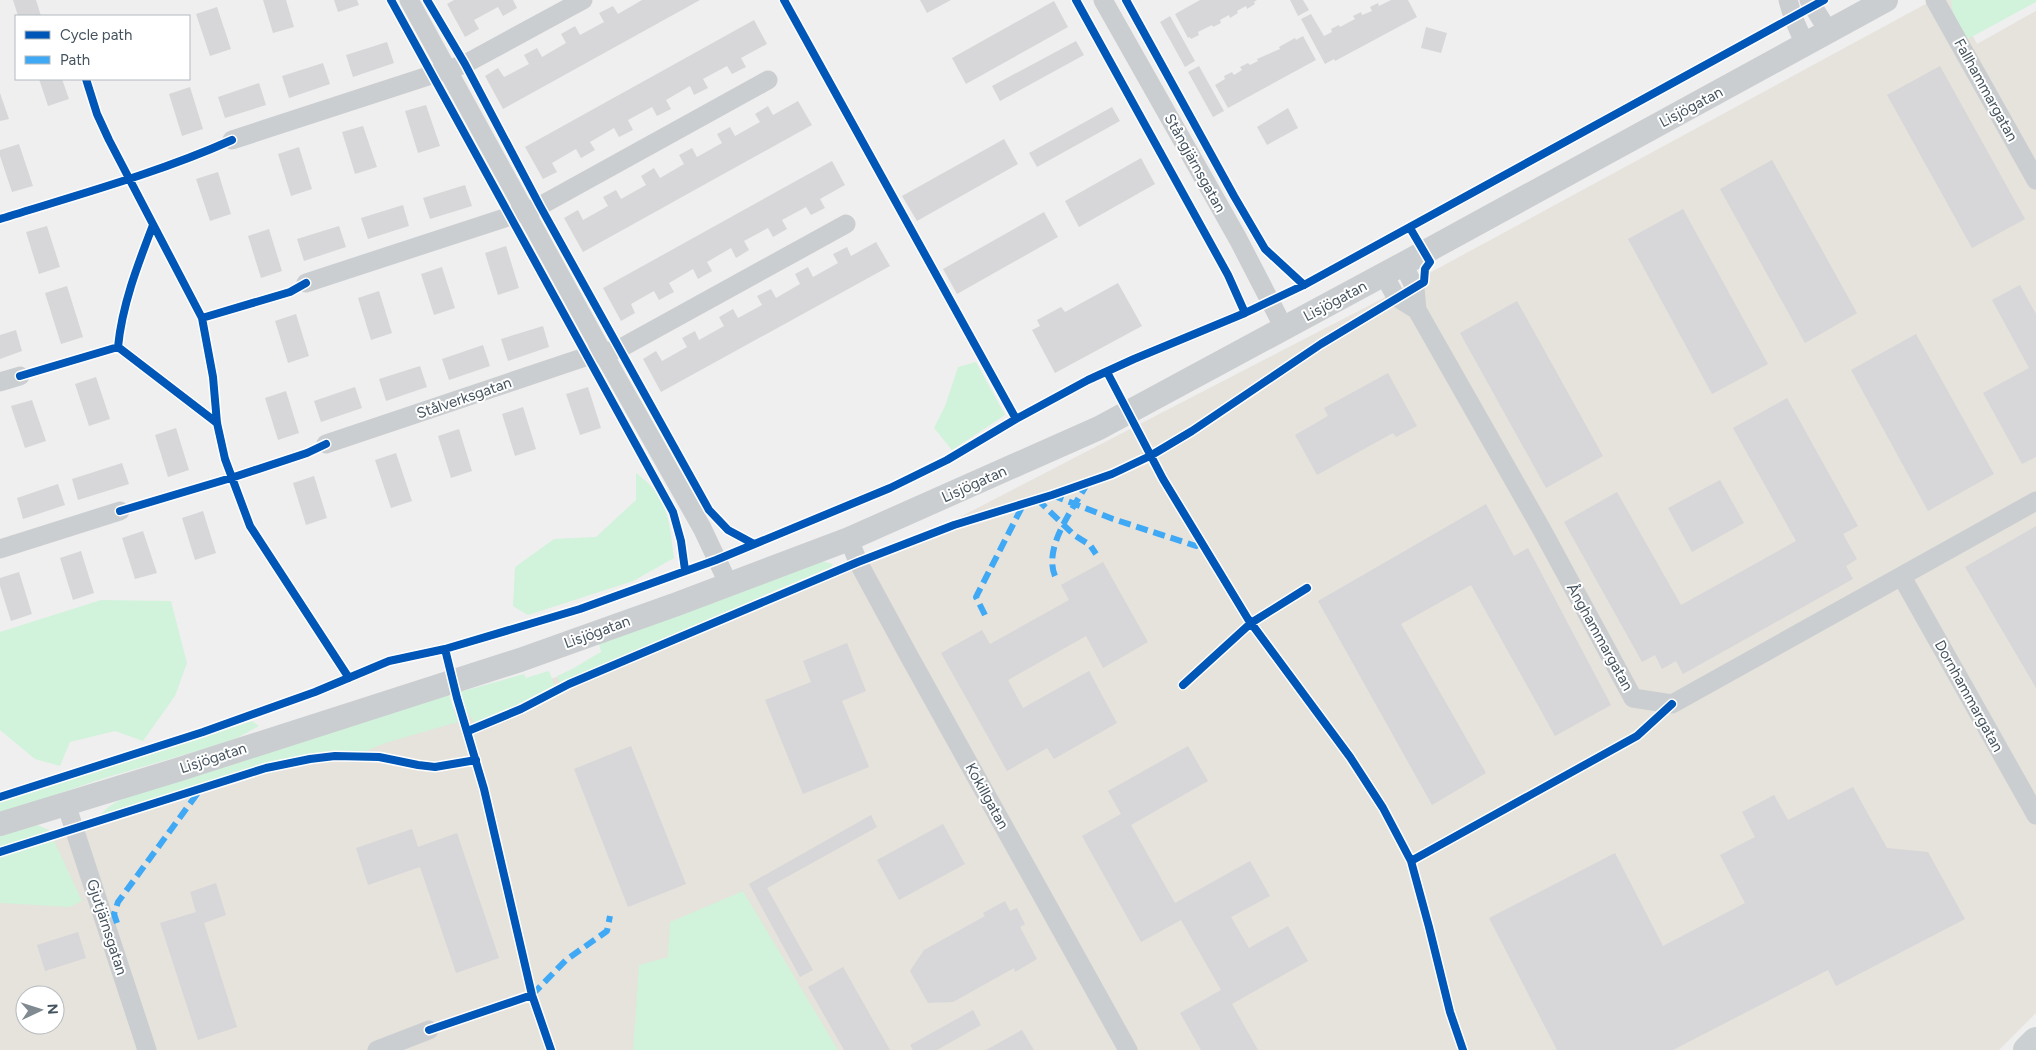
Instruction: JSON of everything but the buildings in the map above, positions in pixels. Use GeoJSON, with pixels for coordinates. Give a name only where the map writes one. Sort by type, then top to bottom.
{"type":"FeatureCollection","features":[{"type":"Feature","properties":{"kind":"main road"},"geometry":{"type":"LineString","coordinates":[[2027,1050],[2036,1041]]}},
{"type":"Feature","properties":{"kind":"street"},"geometry":{"type":"LineString","coordinates":[[409,0],[702,528],[729,585]]}},
{"type":"Feature","properties":{"kind":"street"},"geometry":{"type":"LineString","coordinates":[[232,140],[465,64],[583,0]]}},
{"type":"Feature","properties":{"kind":"street","name":"Stångjärnsgatan"},"geometry":{"type":"LineString","coordinates":[[1103,0],[1238,240],[1284,328]]}},
{"type":"Feature","properties":{"kind":"street"},"geometry":{"type":"LineString","coordinates":[[1788,0],[1805,45]]}},
{"type":"Feature","properties":{"kind":"street"},"geometry":{"type":"LineString","coordinates":[[1809,0],[1829,32]]}},
{"type":"Feature","properties":{"kind":"street","name":"Lisjögatan"},"geometry":{"type":"LineString","coordinates":[[0,824],[520,660],[729,585],[849,539],[1100,428],[1394,270],[1886,0]]}},
{"type":"Feature","properties":{"kind":"street","name":"Fallhammargatan"},"geometry":{"type":"LineString","coordinates":[[1935,0],[2036,180]]}},
{"type":"Feature","properties":{"kind":"street"},"geometry":{"type":"LineString","coordinates":[[306,283],[540,206],[768,80]]}},
{"type":"Feature","properties":{"kind":"street","name":"Stålverksgatan"},"geometry":{"type":"LineString","coordinates":[[326,444],[603,352],[619,349],[846,224]]}},
{"type":"Feature","properties":{"kind":"street","name":"Ånghammargatan"},"geometry":{"type":"LineString","coordinates":[[1394,270],[1415,288],[1417,310],[1542,530],[1633,698],[1672,704],[2036,501]]}},
{"type":"Feature","properties":{"kind":"street"},"geometry":{"type":"LineString","coordinates":[[0,382],[20,376]]}},
{"type":"Feature","properties":{"kind":"street"},"geometry":{"type":"LineString","coordinates":[[0,549],[120,511]]}},
{"type":"Feature","properties":{"kind":"street","name":"Kokillgatan"},"geometry":{"type":"LineString","coordinates":[[849,539],[858,562],[896,632],[1128,1050]]}},
{"type":"Feature","properties":{"kind":"street","name":"Dornhammargatan"},"geometry":{"type":"LineString","coordinates":[[1902,576],[2036,815]]}},
{"type":"Feature","properties":{"kind":"street","name":"Gjutjärnsgatan"},"geometry":{"type":"LineString","coordinates":[[66,804],[147,1050]]}},
{"type":"Feature","properties":{"kind":"street"},"geometry":{"type":"LineString","coordinates":[[377,1050],[429,1030]]}},
{"type":"Feature","properties":{"kind":"shaded area"},"geometry":{"type":"Polygon","coordinates":[[[1933,0],[1954,0],[1977,44],[2036,11],[2036,1013],[1999,1050],[0,1050],[0,854],[458,707],[639,652],[871,563],[1376,302],[1933,0]]]}},
{"type":"Feature","properties":{"kind":"green space"},"geometry":{"type":"Polygon","coordinates":[[[1951,0],[2036,0],[2036,2],[1966,40],[1953,12],[1951,0]]]}},
{"type":"Feature","properties":{"kind":"green space"},"geometry":{"type":"Polygon","coordinates":[[[976,362],[1005,415],[952,450],[934,428],[945,406],[958,367],[976,362]]]}},
{"type":"Feature","properties":{"kind":"green space"},"geometry":{"type":"Polygon","coordinates":[[[636,473],[655,491],[666,511],[674,558],[633,581],[528,615],[513,606],[515,567],[554,539],[596,537],[636,500],[636,473]]]}},
{"type":"Feature","properties":{"kind":"green space"},"geometry":{"type":"Polygon","coordinates":[[[821,561],[833,564],[831,567],[560,684],[557,676],[601,652],[599,644],[821,561]]]}},
{"type":"Feature","properties":{"kind":"green space"},"geometry":{"type":"Polygon","coordinates":[[[101,600],[171,601],[187,663],[175,696],[143,741],[115,731],[70,742],[60,766],[35,759],[0,730],[0,632],[101,600]]]}},
{"type":"Feature","properties":{"kind":"green space"},"geometry":{"type":"Polygon","coordinates":[[[548,671],[555,687],[505,713],[475,723],[465,709],[460,692],[524,674],[526,678],[548,671]]]}},
{"type":"Feature","properties":{"kind":"green space"},"geometry":{"type":"Polygon","coordinates":[[[449,695],[458,722],[385,743],[366,751],[343,751],[268,764],[106,816],[99,816],[114,803],[132,795],[376,716],[449,695]]]}},
{"type":"Feature","properties":{"kind":"green space"},"geometry":{"type":"Polygon","coordinates":[[[252,721],[259,726],[237,738],[101,779],[0,814],[0,801],[252,721]]]}},
{"type":"Feature","properties":{"kind":"green space"},"geometry":{"type":"Polygon","coordinates":[[[30,822],[49,830],[82,901],[70,907],[0,903],[0,831],[30,822]]]}},
{"type":"Feature","properties":{"kind":"green space"},"geometry":{"type":"Polygon","coordinates":[[[743,891],[838,1050],[633,1050],[639,965],[668,957],[670,922],[743,891]]]}},
{"type":"Feature","properties":{"kind":"marked path"},"geometry":{"type":"LineString","coordinates":[[1055,576],[1052,565],[1056,541],[1061,528],[1087,484]]}},
{"type":"Feature","properties":{"kind":"marked path"},"geometry":{"type":"LineString","coordinates":[[1052,495],[1113,519],[1196,546],[1202,543]]}},
{"type":"Feature","properties":{"kind":"marked path"},"geometry":{"type":"LineString","coordinates":[[1037,499],[1074,535],[1090,545],[1096,554]]}},
{"type":"Feature","properties":{"kind":"marked path"},"geometry":{"type":"LineString","coordinates":[[985,615],[976,597],[1024,503]]}},
{"type":"Feature","properties":{"kind":"marked path"},"geometry":{"type":"LineString","coordinates":[[117,923],[114,914],[118,902],[197,794],[196,791]]}},
{"type":"Feature","properties":{"kind":"marked path"},"geometry":{"type":"LineString","coordinates":[[532,995],[566,960],[607,931],[610,916]]}},
{"type":"Feature","properties":{"kind":"cycle path"},"geometry":{"type":"LineString","coordinates":[[391,0],[673,512],[681,541],[685,570]]}},
{"type":"Feature","properties":{"kind":"cycle path"},"geometry":{"type":"LineString","coordinates":[[427,0],[465,64],[540,206],[709,510],[728,530],[754,544]]}},
{"type":"Feature","properties":{"kind":"cycle path"},"geometry":{"type":"LineString","coordinates":[[784,0],[1016,419]]}},
{"type":"Feature","properties":{"kind":"cycle path"},"geometry":{"type":"LineString","coordinates":[[1076,0],[1228,275],[1245,313]]}},
{"type":"Feature","properties":{"kind":"cycle path"},"geometry":{"type":"LineString","coordinates":[[1126,0],[1265,249],[1304,285]]}},
{"type":"Feature","properties":{"kind":"cycle path"},"geometry":{"type":"LineString","coordinates":[[0,797],[203,732],[315,692],[389,661],[445,649],[580,609],[716,560],[890,488],[947,460],[1016,419],[1088,380],[1245,313],[1304,285],[1824,0]]}},
{"type":"Feature","properties":{"kind":"cycle path"},"geometry":{"type":"LineString","coordinates":[[86,80],[97,114],[109,140],[202,318],[213,377],[217,423],[225,459],[250,526],[349,678]]}},
{"type":"Feature","properties":{"kind":"cycle path"},"geometry":{"type":"LineString","coordinates":[[0,219],[146,173],[232,140]]}},
{"type":"Feature","properties":{"kind":"cycle path"},"geometry":{"type":"LineString","coordinates":[[118,347],[127,300],[153,225]]}},
{"type":"Feature","properties":{"kind":"cycle path"},"geometry":{"type":"LineString","coordinates":[[468,731],[521,709],[569,684],[858,562],[954,525],[1052,495],[1112,474],[1150,456],[1192,431],[1321,344],[1424,282],[1425,269],[1430,262],[1410,228]]}},
{"type":"Feature","properties":{"kind":"cycle path"},"geometry":{"type":"LineString","coordinates":[[202,318],[290,292],[306,283]]}},
{"type":"Feature","properties":{"kind":"cycle path"},"geometry":{"type":"LineString","coordinates":[[118,347],[217,423]]}},
{"type":"Feature","properties":{"kind":"cycle path"},"geometry":{"type":"LineString","coordinates":[[20,376],[118,347]]}},
{"type":"Feature","properties":{"kind":"cycle path"},"geometry":{"type":"LineString","coordinates":[[1107,372],[1163,479],[1248,619],[1350,757],[1383,808],[1411,861],[1450,1012],[1463,1050]]}},
{"type":"Feature","properties":{"kind":"cycle path"},"geometry":{"type":"LineString","coordinates":[[120,511],[231,478],[307,453],[326,444]]}},
{"type":"Feature","properties":{"kind":"cycle path"},"geometry":{"type":"LineString","coordinates":[[1183,685],[1251,623],[1307,588]]}},
{"type":"Feature","properties":{"kind":"cycle path"},"geometry":{"type":"LineString","coordinates":[[445,649],[457,698],[484,789],[532,995],[551,1050]]}},
{"type":"Feature","properties":{"kind":"cycle path"},"geometry":{"type":"LineString","coordinates":[[1411,861],[1637,736],[1672,704]]}},
{"type":"Feature","properties":{"kind":"cycle path"},"geometry":{"type":"LineString","coordinates":[[0,852],[266,768],[310,759],[335,756],[379,757],[435,767],[476,760]]}},
{"type":"Feature","properties":{"kind":"cycle path"},"geometry":{"type":"LineString","coordinates":[[429,1030],[532,995]]}}]}
